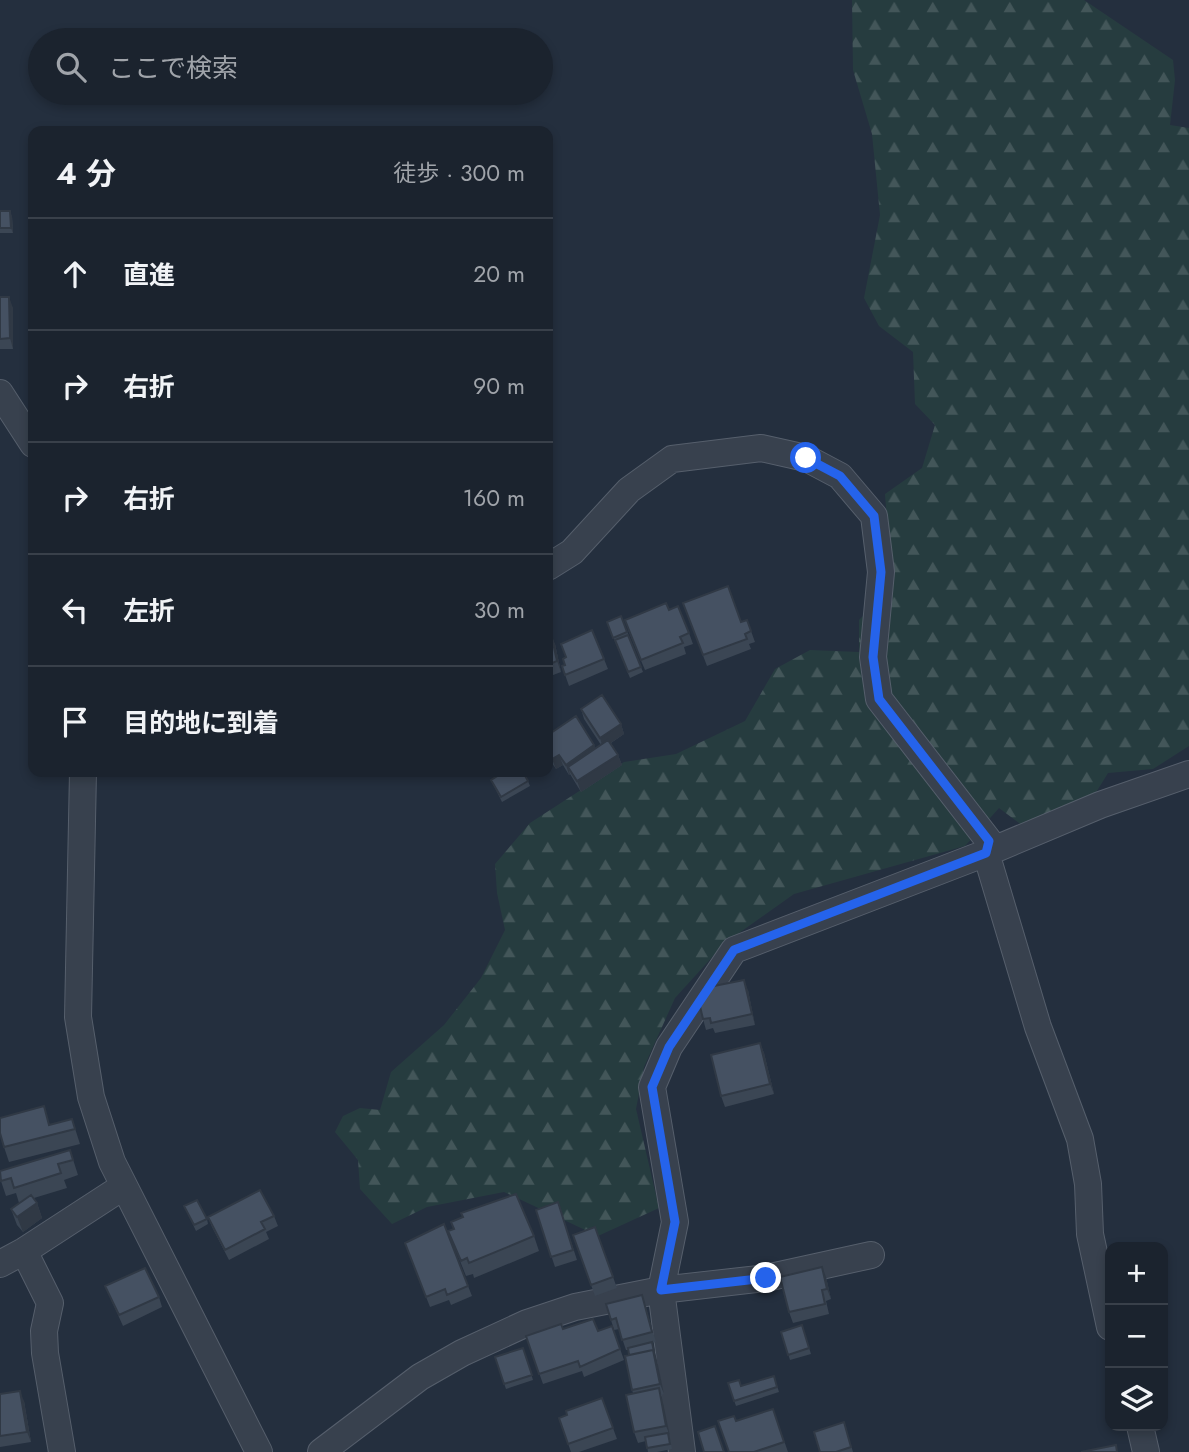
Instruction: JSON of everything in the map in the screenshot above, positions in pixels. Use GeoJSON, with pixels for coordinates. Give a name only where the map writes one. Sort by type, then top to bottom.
{"type":"FeatureCollection","features":[{"type":"Feature","properties":{"kind":"street"},"geometry":{"type":"LineString","coordinates":[[0,393],[28,436]]}},
{"type":"Feature","properties":{"kind":"street"},"geometry":{"type":"LineString","coordinates":[[553,564],[572,552],[629,490],[672,459],[761,448],[806,458],[840,476],[874,516],[881,572],[873,657],[879,699],[989,841],[986,853],[1038,1027],[1080,1139],[1088,1184],[1090,1234],[1105,1305]]}},
{"type":"Feature","properties":{"kind":"street"},"geometry":{"type":"LineString","coordinates":[[682,1452],[661,1290],[675,1222],[652,1087],[669,1047],[734,950],[986,853],[1100,805],[1189,774]]}},
{"type":"Feature","properties":{"kind":"street"},"geometry":{"type":"LineString","coordinates":[[83,777],[80,1043],[103,1138],[124,1186],[259,1452]]}},
{"type":"Feature","properties":{"kind":"street"},"geometry":{"type":"LineString","coordinates":[[0,1264],[124,1186]]}},
{"type":"Feature","properties":{"kind":"street"},"geometry":{"type":"LineString","coordinates":[[24,1251],[50,1303],[44,1331],[45,1353],[62,1452]]}},
{"type":"Feature","properties":{"kind":"street"},"geometry":{"type":"LineString","coordinates":[[321,1452],[421,1377],[497,1336],[575,1307],[661,1290],[766,1278],[871,1255]]}},
{"type":"Feature","properties":{"kind":"street"},"geometry":{"type":"LineString","coordinates":[[1141,1431],[1146,1452]]}},
{"type":"Feature","properties":{"kind":"green space"},"geometry":{"type":"Polygon","coordinates":[[[852,0],[1084,0],[1173,60],[1175,80],[1170,125],[1189,128],[1189,746],[1153,769],[1108,773],[1095,794],[1023,826],[999,808],[965,846],[794,894],[725,943],[675,998],[644,1067],[636,1109],[659,1208],[598,1236],[504,1192],[427,1207],[392,1224],[360,1189],[358,1160],[335,1132],[343,1116],[360,1108],[380,1110],[391,1072],[444,1025],[481,978],[505,930],[497,893],[495,864],[530,823],[624,762],[676,754],[745,721],[775,669],[810,650],[859,652],[859,620],[892,586],[885,494],[922,468],[935,425],[915,404],[913,352],[879,326],[864,298],[880,215],[872,134],[853,70],[852,0]]]}},
{"type":"Feature","properties":{"kind":"building"},"geometry":{"type":"Polygon","coordinates":[[[0,211],[10,211],[11,228],[0,228],[0,211]]]}},
{"type":"Feature","properties":{"kind":"building"},"geometry":{"type":"Polygon","coordinates":[[[0,297],[9,297],[10,338],[0,339],[0,297]]]}},
{"type":"Feature","properties":{"kind":"building"},"geometry":{"type":"Polygon","coordinates":[[[728,586],[741,622],[747,620],[751,631],[745,634],[747,639],[703,655],[683,603],[728,586]]]}},
{"type":"Feature","properties":{"kind":"building"},"geometry":{"type":"Polygon","coordinates":[[[666,603],[669,610],[678,606],[689,633],[680,637],[683,643],[641,660],[625,620],[666,603]]]}},
{"type":"Feature","properties":{"kind":"building"},"geometry":{"type":"Polygon","coordinates":[[[621,616],[627,632],[613,638],[607,622],[621,616]]]}},
{"type":"Feature","properties":{"kind":"building"},"geometry":{"type":"Polygon","coordinates":[[[592,630],[604,659],[565,675],[562,666],[565,665],[563,659],[566,657],[561,644],[592,630]]]}},
{"type":"Feature","properties":{"kind":"building"},"geometry":{"type":"Polygon","coordinates":[[[628,635],[641,667],[628,672],[615,640],[628,635]]]}},
{"type":"Feature","properties":{"kind":"building"},"geometry":{"type":"Polygon","coordinates":[[[553,643],[557,661],[553,663],[553,643]]]}},
{"type":"Feature","properties":{"kind":"building"},"geometry":{"type":"Polygon","coordinates":[[[602,695],[621,724],[600,738],[581,709],[602,695]]]}},
{"type":"Feature","properties":{"kind":"building"},"geometry":{"type":"Polygon","coordinates":[[[576,716],[594,745],[566,765],[559,755],[553,758],[553,732],[576,716]]]}},
{"type":"Feature","properties":{"kind":"building"},"geometry":{"type":"Polygon","coordinates":[[[608,740],[618,755],[577,781],[568,767],[608,740]]]}},
{"type":"Feature","properties":{"kind":"building"},"geometry":{"type":"Polygon","coordinates":[[[496,777],[526,777],[528,781],[501,797],[491,780],[496,777]]]}},
{"type":"Feature","properties":{"kind":"building"},"geometry":{"type":"Polygon","coordinates":[[[744,980],[752,1014],[711,1023],[710,1018],[703,1019],[698,998],[706,996],[704,988],[744,980]]]}},
{"type":"Feature","properties":{"kind":"building"},"geometry":{"type":"Polygon","coordinates":[[[760,1043],[770,1084],[721,1096],[711,1055],[760,1043]]]}},
{"type":"Feature","properties":{"kind":"building"},"geometry":{"type":"Polygon","coordinates":[[[44,1106],[49,1125],[72,1119],[75,1129],[4,1147],[0,1118],[44,1106]]]}},
{"type":"Feature","properties":{"kind":"building"},"geometry":{"type":"Polygon","coordinates":[[[70,1150],[73,1160],[58,1164],[61,1173],[14,1188],[11,1178],[1,1181],[0,1171],[70,1150]]]}},
{"type":"Feature","properties":{"kind":"building"},"geometry":{"type":"Polygon","coordinates":[[[260,1190],[274,1216],[261,1222],[265,1229],[225,1250],[208,1217],[260,1190]]]}},
{"type":"Feature","properties":{"kind":"building"},"geometry":{"type":"Polygon","coordinates":[[[516,1194],[534,1236],[469,1263],[467,1258],[461,1261],[448,1231],[454,1229],[451,1222],[463,1217],[461,1213],[516,1194]]]}},
{"type":"Feature","properties":{"kind":"building"},"geometry":{"type":"Polygon","coordinates":[[[31,1195],[37,1203],[17,1217],[11,1209],[31,1195]]]}},
{"type":"Feature","properties":{"kind":"building"},"geometry":{"type":"Polygon","coordinates":[[[197,1200],[207,1219],[194,1225],[184,1206],[197,1200]]]}},
{"type":"Feature","properties":{"kind":"building"},"geometry":{"type":"Polygon","coordinates":[[[558,1202],[573,1250],[551,1257],[536,1210],[558,1202]]]}},
{"type":"Feature","properties":{"kind":"building"},"geometry":{"type":"Polygon","coordinates":[[[444,1224],[468,1286],[447,1295],[445,1289],[426,1297],[405,1243],[444,1224]]]}},
{"type":"Feature","properties":{"kind":"building"},"geometry":{"type":"Polygon","coordinates":[[[595,1227],[613,1277],[591,1285],[573,1235],[595,1227]]]}},
{"type":"Feature","properties":{"kind":"building"},"geometry":{"type":"Polygon","coordinates":[[[822,1267],[827,1289],[822,1290],[825,1304],[789,1312],[780,1277],[822,1267]]]}},
{"type":"Feature","properties":{"kind":"building"},"geometry":{"type":"Polygon","coordinates":[[[145,1268],[159,1297],[119,1315],[105,1286],[145,1268]]]}},
{"type":"Feature","properties":{"kind":"building"},"geometry":{"type":"Polygon","coordinates":[[[642,1295],[652,1332],[622,1340],[616,1318],[611,1320],[606,1304],[642,1295]]]}},
{"type":"Feature","properties":{"kind":"building"},"geometry":{"type":"Polygon","coordinates":[[[593,1319],[598,1331],[612,1326],[620,1349],[580,1367],[578,1361],[539,1374],[526,1336],[561,1324],[563,1329],[593,1319]]]}},
{"type":"Feature","properties":{"kind":"building"},"geometry":{"type":"Polygon","coordinates":[[[802,1325],[809,1348],[788,1355],[781,1332],[802,1325]]]}},
{"type":"Feature","properties":{"kind":"building"},"geometry":{"type":"Polygon","coordinates":[[[652,1342],[654,1352],[653,1350],[629,1355],[628,1348],[652,1342]]]}},
{"type":"Feature","properties":{"kind":"building"},"geometry":{"type":"Polygon","coordinates":[[[523,1348],[532,1375],[504,1384],[495,1357],[523,1348]]]}},
{"type":"Feature","properties":{"kind":"building"},"geometry":{"type":"Polygon","coordinates":[[[653,1350],[660,1384],[632,1390],[625,1356],[653,1350]]]}},
{"type":"Feature","properties":{"kind":"building"},"geometry":{"type":"Polygon","coordinates":[[[774,1376],[777,1387],[734,1401],[728,1383],[739,1380],[741,1386],[774,1376]]]}},
{"type":"Feature","properties":{"kind":"building"},"geometry":{"type":"Polygon","coordinates":[[[659,1388],[666,1426],[634,1432],[626,1395],[659,1388]]]}},
{"type":"Feature","properties":{"kind":"building"},"geometry":{"type":"Polygon","coordinates":[[[20,1391],[27,1432],[0,1436],[0,1394],[20,1391]]]}},
{"type":"Feature","properties":{"kind":"building"},"geometry":{"type":"Polygon","coordinates":[[[602,1398],[613,1428],[568,1444],[559,1418],[567,1415],[566,1411],[602,1398]]]}},
{"type":"Feature","properties":{"kind":"building"},"geometry":{"type":"Polygon","coordinates":[[[773,1409],[784,1442],[754,1452],[729,1452],[718,1421],[734,1416],[736,1421],[773,1409]]]}},
{"type":"Feature","properties":{"kind":"building"},"geometry":{"type":"Polygon","coordinates":[[[844,1422],[851,1447],[836,1452],[820,1452],[814,1432],[844,1422]]]}},
{"type":"Feature","properties":{"kind":"building"},"geometry":{"type":"Polygon","coordinates":[[[715,1426],[724,1452],[704,1452],[698,1432],[715,1426]]]}},
{"type":"Feature","properties":{"kind":"building"},"geometry":{"type":"Polygon","coordinates":[[[668,1433],[670,1444],[647,1448],[645,1437],[668,1433]]]}},
{"type":"Feature","properties":{"kind":"building"},"geometry":{"type":"Polygon","coordinates":[[[1116,1445],[1117,1452],[1081,1452],[1116,1445]]]}},
{"type":"Feature","properties":{"kind":"route"},"geometry":{"type":"LineString","coordinates":[[766,1278],[706,1287],[661,1290],[675,1222],[652,1087],[669,1047],[734,950],[986,853],[989,841],[879,699],[873,657],[881,572],[874,516],[840,476],[806,458]]}}]}
